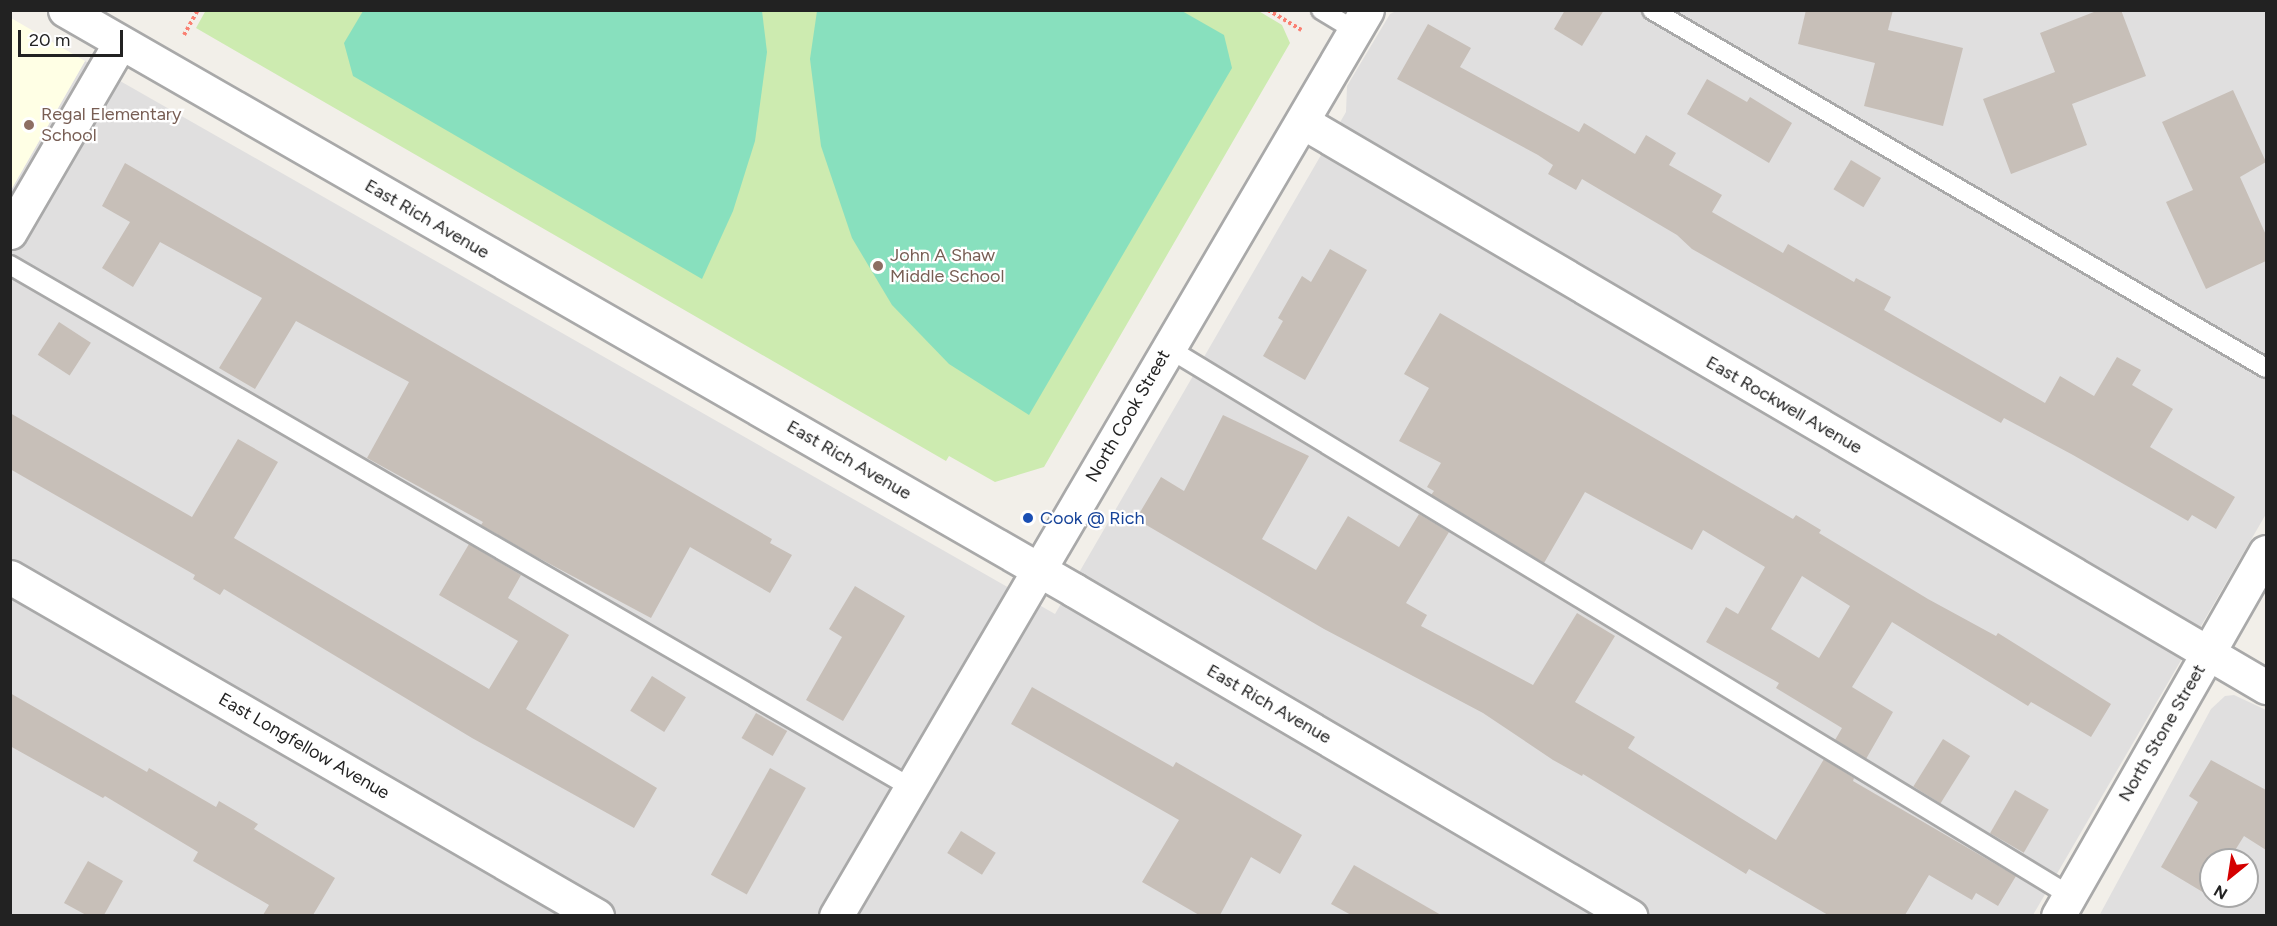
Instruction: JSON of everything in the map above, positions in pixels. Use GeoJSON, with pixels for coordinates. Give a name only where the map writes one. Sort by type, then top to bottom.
{"type":"FeatureCollection","features":[{"type":"Feature","properties":{"kind":"street","name":"East Rich Avenue"},"geometry":{"type":"LineString","coordinates":[[64,10],[1039,570],[1630,915]]}},
{"type":"Feature","properties":{"kind":"street","name":"North Cook Street"},"geometry":{"type":"LineString","coordinates":[[836,915],[1362,20]]}},
{"type":"Feature","properties":{"kind":"street"},"geometry":{"type":"LineString","coordinates":[[10,232],[120,43]]}},
{"type":"Feature","properties":{"kind":"street","name":"East Rockwell Avenue"},"geometry":{"type":"LineString","coordinates":[[1303,122],[2266,687]]}},
{"type":"Feature","properties":{"kind":"street","name":"North Stone Street"},"geometry":{"type":"LineString","coordinates":[[2064,905],[2266,552]]}},
{"type":"Feature","properties":{"kind":"street","name":"East Longfellow Avenue"},"geometry":{"type":"LineString","coordinates":[[10,577],[597,915]]}},
{"type":"Feature","properties":{"kind":"lane"},"geometry":{"type":"LineString","coordinates":[[1321,10],[1362,20]]}},
{"type":"Feature","properties":{"kind":"lane"},"geometry":{"type":"LineString","coordinates":[[1652,10],[2266,368]]}},
{"type":"Feature","properties":{"kind":"lane"},"geometry":{"type":"LineString","coordinates":[[10,265],[912,788]]}},
{"type":"Feature","properties":{"kind":"lane"},"geometry":{"type":"LineString","coordinates":[[1168,348],[2064,905]]}},
{"type":"Feature","properties":{"kind":"path"},"geometry":{"type":"LineString","coordinates":[[184,35],[198,10]]}},
{"type":"Feature","properties":{"kind":"path"},"geometry":{"type":"LineString","coordinates":[[1268,10],[1308,34]]}},
{"type":"Feature","properties":{"kind":"shaded area"},"geometry":{"type":"Polygon","coordinates":[[[1398,10],[2266,11],[2266,514],[2033,915],[11,916],[11,190],[85,61],[1055,614],[1346,112],[1347,86],[1390,14],[1398,10]]]}},
{"type":"Feature","properties":{"kind":"shaded area","name":"Regal Elementary School"},"geometry":{"type":"Polygon","coordinates":[[[11,18],[85,61],[11,190],[11,18]]]}},
{"type":"Feature","properties":{"kind":"shaded area"},"geometry":{"type":"Polygon","coordinates":[[[2234,695],[2266,710],[2266,915],[2099,916],[2211,709],[2225,696],[2234,695]]]}},
{"type":"Feature","properties":{"kind":"green space","name":"John A Shaw Middle School"},"geometry":{"type":"Polygon","coordinates":[[[206,10],[1257,10],[1282,25],[1290,43],[1044,467],[995,482],[949,456],[946,461],[196,28],[206,10]]]}},
{"type":"Feature","properties":{"kind":"green space"},"geometry":{"type":"Polygon","coordinates":[[[363,11],[762,11],[767,52],[755,141],[733,211],[702,279],[353,76],[344,43],[363,11]]]}},
{"type":"Feature","properties":{"kind":"green space"},"geometry":{"type":"Polygon","coordinates":[[[817,11],[1182,11],[1224,35],[1232,68],[1029,415],[949,364],[892,305],[852,238],[821,146],[810,59],[817,11]]]}},
{"type":"Feature","properties":{"kind":"building"},"geometry":{"type":"Polygon","coordinates":[[[1565,10],[1604,10],[1582,46],[1554,29],[1565,10]]]}},
{"type":"Feature","properties":{"kind":"building"},"geometry":{"type":"Polygon","coordinates":[[[1806,10],[1893,10],[1888,30],[1963,48],[1943,126],[1864,106],[1875,63],[1798,44],[1806,10]]]}},
{"type":"Feature","properties":{"kind":"building"},"geometry":{"type":"Polygon","coordinates":[[[2099,10],[2121,10],[2146,76],[2072,104],[2087,145],[2011,174],[1983,99],[2055,72],[2040,33],[2099,10]]]}},
{"type":"Feature","properties":{"kind":"building"},"geometry":{"type":"Polygon","coordinates":[[[1428,24],[1471,48],[1460,67],[1579,132],[1584,123],[1635,154],[1646,135],[1676,153],[1669,165],[1722,195],[1712,212],[1783,253],[1788,244],[1854,282],[1856,278],[1891,297],[1884,310],[2045,403],[2060,376],[2094,396],[2117,357],[2141,370],[2132,385],[2173,409],[2150,447],[2235,497],[2216,529],[2192,515],[2188,521],[2004,418],[2001,423],[1692,249],[1677,235],[1582,179],[1576,190],[1548,174],[1553,165],[1538,155],[1397,79],[1428,24]]]}},
{"type":"Feature","properties":{"kind":"building"},"geometry":{"type":"Polygon","coordinates":[[[1707,79],[1747,102],[1750,97],[1792,123],[1769,163],[1687,114],[1707,79]]]}},
{"type":"Feature","properties":{"kind":"building"},"geometry":{"type":"Polygon","coordinates":[[[2233,90],[2266,162],[2240,177],[2266,235],[2266,261],[2206,289],[2166,202],[2193,190],[2162,122],[2233,90]]]}},
{"type":"Feature","properties":{"kind":"building"},"geometry":{"type":"Polygon","coordinates":[[[1851,160],[1881,178],[1863,207],[1833,189],[1851,160]]]}},
{"type":"Feature","properties":{"kind":"building"},"geometry":{"type":"Polygon","coordinates":[[[125,163],[772,539],[770,543],[792,555],[770,593],[690,547],[651,618],[533,555],[481,525],[483,522],[367,458],[409,382],[296,321],[255,389],[219,368],[262,298],[160,242],[133,287],[102,268],[130,222],[102,206],[125,163]]]}},
{"type":"Feature","properties":{"kind":"building"},"geometry":{"type":"Polygon","coordinates":[[[1330,249],[1367,270],[1305,380],[1263,356],[1283,321],[1278,318],[1302,276],[1311,282],[1330,249]]]}},
{"type":"Feature","properties":{"kind":"building"},"geometry":{"type":"Polygon","coordinates":[[[1440,313],[1793,519],[1796,515],[1821,530],[1819,533],[1928,599],[1996,636],[1998,633],[2111,704],[2091,737],[2031,702],[2028,706],[1892,622],[1852,687],[1893,712],[1866,759],[1835,740],[1842,728],[1776,688],[1779,683],[1706,642],[1726,607],[1738,614],[1765,567],[1703,530],[1692,550],[1585,492],[1544,563],[1431,495],[1434,491],[1427,487],[1441,463],[1399,441],[1429,388],[1404,374],[1440,313]],[[1802,576],[1771,629],[1819,658],[1850,606],[1802,576]]]}},
{"type":"Feature","properties":{"kind":"building"},"geometry":{"type":"Polygon","coordinates":[[[59,322],[91,343],[70,375],[38,355],[59,322]]]}},
{"type":"Feature","properties":{"kind":"building"},"geometry":{"type":"Polygon","coordinates":[[[10,413],[192,517],[238,439],[278,462],[234,538],[489,689],[518,641],[439,595],[469,544],[521,575],[508,598],[569,635],[526,709],[657,788],[634,828],[472,738],[224,589],[220,595],[193,579],[195,575],[10,469],[10,413]]]}},
{"type":"Feature","properties":{"kind":"building"},"geometry":{"type":"Polygon","coordinates":[[[1223,415],[1309,456],[1262,539],[1316,570],[1348,516],[1399,547],[1419,514],[1449,532],[1406,603],[1427,615],[1421,626],[1533,685],[1577,613],[1615,636],[1575,702],[1635,737],[1628,748],[1776,840],[1824,759],[1854,778],[1853,781],[2016,876],[1998,906],[1976,893],[1972,900],[1929,875],[1905,915],[1828,915],[1749,869],[1746,874],[1583,774],[1582,776],[1553,760],[1483,713],[1324,629],[1136,519],[1161,477],[1184,491],[1223,415]]]}},
{"type":"Feature","properties":{"kind":"building"},"geometry":{"type":"Polygon","coordinates":[[[855,586],[905,616],[843,721],[806,700],[842,637],[829,629],[855,586]]]}},
{"type":"Feature","properties":{"kind":"building"},"geometry":{"type":"Polygon","coordinates":[[[652,676],[686,697],[664,732],[630,711],[652,676]]]}},
{"type":"Feature","properties":{"kind":"building"},"geometry":{"type":"Polygon","coordinates":[[[1032,687],[1173,767],[1176,762],[1302,835],[1280,874],[1251,857],[1220,915],[1199,915],[1142,882],[1179,820],[1011,724],[1032,687]]]}},
{"type":"Feature","properties":{"kind":"building"},"geometry":{"type":"Polygon","coordinates":[[[10,693],[147,772],[149,768],[216,807],[219,801],[258,824],[254,829],[335,878],[313,915],[263,915],[269,905],[193,861],[198,852],[105,796],[103,798],[10,746],[10,693]]]}},
{"type":"Feature","properties":{"kind":"building"},"geometry":{"type":"Polygon","coordinates":[[[756,713],[787,731],[773,756],[742,738],[756,713]]]}},
{"type":"Feature","properties":{"kind":"building"},"geometry":{"type":"Polygon","coordinates":[[[1943,739],[1970,756],[1940,803],[1913,786],[1943,739]]]}},
{"type":"Feature","properties":{"kind":"building"},"geometry":{"type":"Polygon","coordinates":[[[2211,760],[2266,790],[2266,850],[2244,836],[2236,848],[2199,848],[2199,890],[2161,867],[2198,802],[2189,796],[2211,760]]]}},
{"type":"Feature","properties":{"kind":"building"},"geometry":{"type":"Polygon","coordinates":[[[770,768],[806,788],[747,895],[711,875],[770,768]]]}},
{"type":"Feature","properties":{"kind":"building"},"geometry":{"type":"Polygon","coordinates":[[[2015,790],[2049,809],[2024,853],[1990,833],[2015,790]]]}},
{"type":"Feature","properties":{"kind":"building"},"geometry":{"type":"Polygon","coordinates":[[[961,831],[996,853],[982,875],[947,853],[961,831]]]}},
{"type":"Feature","properties":{"kind":"building"},"geometry":{"type":"Polygon","coordinates":[[[88,861],[123,881],[104,915],[86,915],[64,903],[88,861]]]}},
{"type":"Feature","properties":{"kind":"building"},"geometry":{"type":"Polygon","coordinates":[[[1354,865],[1441,915],[1351,915],[1331,904],[1354,865]]]}},
{"type":"Feature","properties":{"kind":"place","name":"Regal Elementary School"},"geometry":{"type":"Point","coordinates":[29,125]}},
{"type":"Feature","properties":{"kind":"place","name":"John A Shaw Middle School"},"geometry":{"type":"Point","coordinates":[878,266]}},
{"type":"Feature","properties":{"kind":"place","name":"Cook @ Rich"},"geometry":{"type":"Point","coordinates":[1028,518]}}]}
